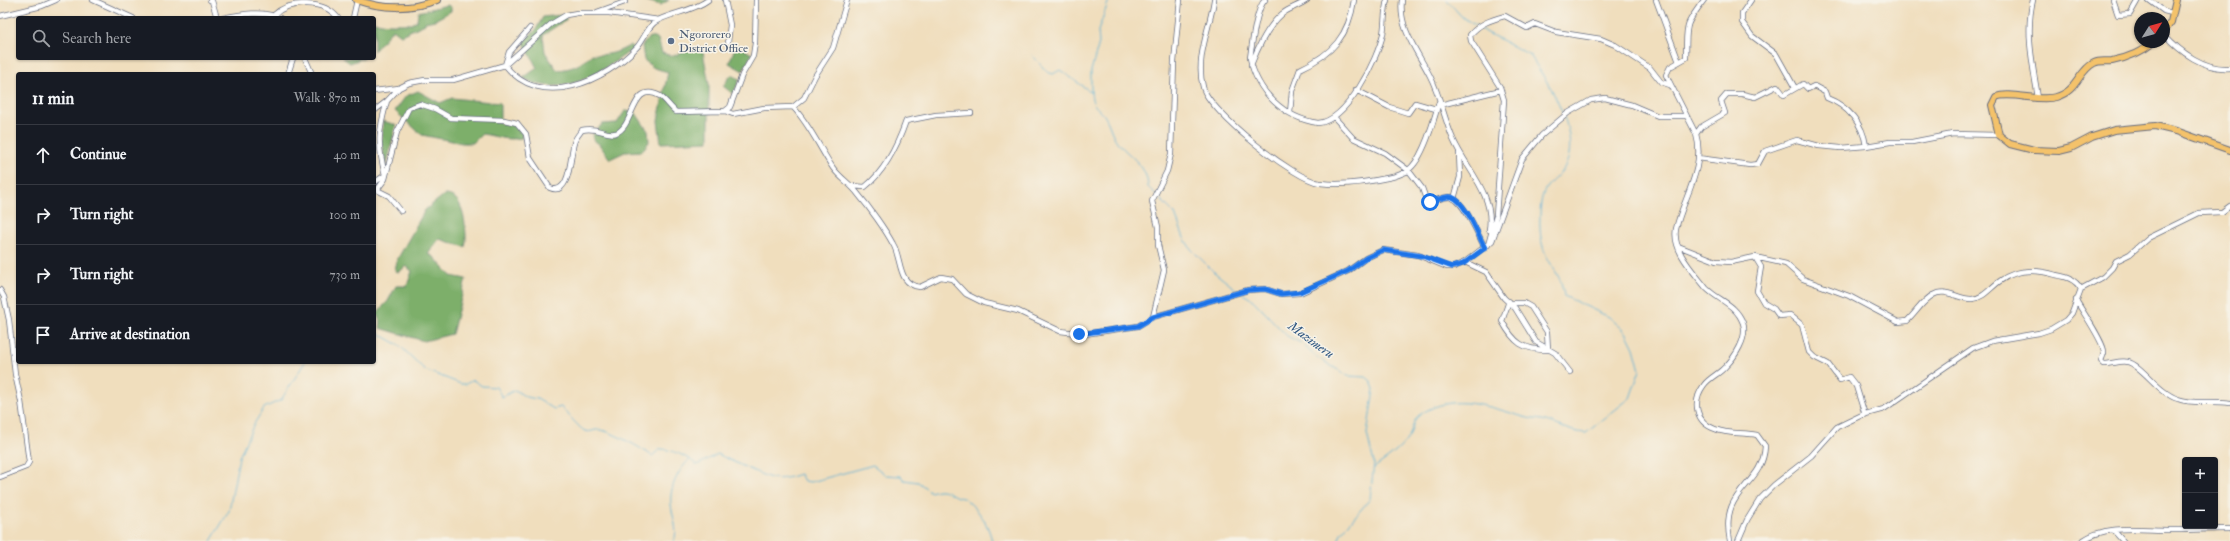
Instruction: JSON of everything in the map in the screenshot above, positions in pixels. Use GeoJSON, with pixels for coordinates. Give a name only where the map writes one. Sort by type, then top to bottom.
{"type":"FeatureCollection","features":[{"type":"Feature","properties":{"kind":"main road"},"geometry":{"type":"LineString","coordinates":[[356,0],[385,7],[407,7],[437,0]]}},
{"type":"Feature","properties":{"kind":"main road"},"geometry":{"type":"LineString","coordinates":[[2170,24],[2176,0]]}},
{"type":"Feature","properties":{"kind":"main road"},"geometry":{"type":"LineString","coordinates":[[2146,48],[2123,58],[2094,63],[2085,70],[2075,85],[2062,95],[2038,98],[2003,95],[1996,97],[1992,105],[1999,135],[2010,144],[2044,151],[2059,151],[2071,148],[2092,137],[2114,130],[2155,126],[2176,131],[2230,150]]}},
{"type":"Feature","properties":{"kind":"street"},"geometry":{"type":"LineString","coordinates":[[0,16],[42,6],[56,0]]}},
{"type":"Feature","properties":{"kind":"street"},"geometry":{"type":"LineString","coordinates":[[93,0],[129,16]]}},
{"type":"Feature","properties":{"kind":"street"},"geometry":{"type":"LineString","coordinates":[[210,0],[212,1],[216,16]]}},
{"type":"Feature","properties":{"kind":"street"},"geometry":{"type":"LineString","coordinates":[[353,16],[356,0]]}},
{"type":"Feature","properties":{"kind":"street"},"geometry":{"type":"LineString","coordinates":[[505,65],[515,76],[535,87],[555,89],[584,83],[619,63],[637,46],[653,24],[658,20],[691,9],[708,0]]}},
{"type":"Feature","properties":{"kind":"street"},"geometry":{"type":"LineString","coordinates":[[725,0],[730,25],[728,42]]}},
{"type":"Feature","properties":{"kind":"street"},"geometry":{"type":"LineString","coordinates":[[725,111],[730,107],[742,75],[753,56],[755,43],[756,0]]}},
{"type":"Feature","properties":{"kind":"street"},"geometry":{"type":"LineString","coordinates":[[401,211],[393,200],[378,190],[385,175],[403,117],[409,108],[414,105],[420,104],[435,109],[451,118],[504,120],[517,123],[526,134],[530,158],[550,188],[556,190],[560,188],[566,180],[573,157],[573,145],[582,130],[597,128],[608,134],[616,133],[628,123],[634,104],[641,96],[648,94],[658,95],[676,112],[725,111],[732,114],[764,108],[793,107],[804,98],[815,76],[833,48],[847,0]]}},
{"type":"Feature","properties":{"kind":"street"},"geometry":{"type":"LineString","coordinates":[[1153,317],[1164,270],[1158,245],[1158,227],[1152,201],[1167,171],[1171,154],[1174,62],[1180,0]]}},
{"type":"Feature","properties":{"kind":"street"},"geometry":{"type":"LineString","coordinates":[[1214,0],[1202,59],[1203,86],[1207,96],[1227,120],[1266,152],[1300,175],[1316,183],[1334,184],[1382,179],[1408,170],[1414,164],[1422,149],[1436,109],[1440,103],[1501,90]]}},
{"type":"Feature","properties":{"kind":"street"},"geometry":{"type":"LineString","coordinates":[[1265,0],[1258,10],[1250,58],[1251,65],[1259,83],[1271,100],[1290,113],[1318,123],[1334,117],[1356,90],[1371,68],[1379,50],[1383,34],[1387,0]]}},
{"type":"Feature","properties":{"kind":"street"},"geometry":{"type":"LineString","coordinates":[[1251,65],[1258,48],[1274,22],[1283,13],[1307,0]]}},
{"type":"Feature","properties":{"kind":"street"},"geometry":{"type":"LineString","coordinates":[[1290,113],[1292,91],[1300,69],[1324,57],[1332,50],[1349,24],[1354,0]]}},
{"type":"Feature","properties":{"kind":"street"},"geometry":{"type":"LineString","coordinates":[[1402,0],[1402,12],[1411,44],[1433,81],[1459,151],[1480,184],[1489,206],[1490,224],[1486,247]]}},
{"type":"Feature","properties":{"kind":"street"},"geometry":{"type":"LineString","coordinates":[[1656,0],[1679,62]]}},
{"type":"Feature","properties":{"kind":"street"},"geometry":{"type":"LineString","coordinates":[[1704,0],[1689,18],[1685,34],[1686,58],[1667,69],[1666,77],[1696,134],[1698,158],[1694,182],[1676,229],[1678,246],[1683,257],[1706,288],[1712,294],[1730,304],[1738,313],[1744,328],[1742,342],[1736,352],[1726,366],[1702,387],[1696,405],[1697,415],[1708,426],[1733,434],[1757,435],[1765,444],[1761,464],[1730,506],[1728,520],[1730,541]]}},
{"type":"Feature","properties":{"kind":"street"},"geometry":{"type":"LineString","coordinates":[[1751,0],[1742,13],[1742,22],[1752,36],[1776,54],[1795,88]]}},
{"type":"Feature","properties":{"kind":"street"},"geometry":{"type":"LineString","coordinates":[[2033,0],[2030,16],[2030,35],[2038,98]]}},
{"type":"Feature","properties":{"kind":"street"},"geometry":{"type":"LineString","coordinates":[[2113,0],[2118,15],[2130,14],[2138,0]]}},
{"type":"Feature","properties":{"kind":"street"},"geometry":{"type":"LineString","coordinates":[[2149,0],[2164,11],[2172,13]]}},
{"type":"Feature","properties":{"kind":"street"},"geometry":{"type":"LineString","coordinates":[[596,12],[625,2]]}},
{"type":"Feature","properties":{"kind":"street"},"geometry":{"type":"LineString","coordinates":[[234,16],[246,14],[274,15],[279,11],[301,4],[323,8],[334,13],[336,16]]}},
{"type":"Feature","properties":{"kind":"street"},"geometry":{"type":"LineString","coordinates":[[376,91],[399,88],[417,81],[453,80],[505,65],[528,43],[561,18],[577,13],[596,12],[658,20]]}},
{"type":"Feature","properties":{"kind":"street"},"geometry":{"type":"LineString","coordinates":[[1486,247],[1496,216],[1497,186],[1501,164],[1504,100],[1501,90],[1471,41],[1470,35],[1484,22],[1505,16],[1527,28],[1535,24],[1556,32],[1601,39],[1615,45],[1650,68],[1661,82],[1670,85]]}},
{"type":"Feature","properties":{"kind":"street"},"geometry":{"type":"LineString","coordinates":[[505,65],[509,52],[530,28]]}},
{"type":"Feature","properties":{"kind":"street"},"geometry":{"type":"LineString","coordinates":[[2170,40],[2178,50],[2191,58],[2209,64],[2230,68]]}},
{"type":"Feature","properties":{"kind":"street"},"geometry":{"type":"LineString","coordinates":[[289,72],[292,60]]}},
{"type":"Feature","properties":{"kind":"street"},"geometry":{"type":"LineString","coordinates":[[306,60],[311,72]]}},
{"type":"Feature","properties":{"kind":"street"},"geometry":{"type":"LineString","coordinates":[[1696,134],[1701,127],[1725,113],[1721,101],[1727,94],[1755,96],[1777,86],[1784,95],[1802,84],[1808,90],[1814,86],[1825,92],[1827,98],[1838,102],[1860,127],[1866,146]]}},
{"type":"Feature","properties":{"kind":"street"},"geometry":{"type":"LineString","coordinates":[[376,110],[399,88]]}},
{"type":"Feature","properties":{"kind":"street"},"geometry":{"type":"LineString","coordinates":[[1356,90],[1381,103],[1408,113],[1415,103],[1436,109]]}},
{"type":"Feature","properties":{"kind":"street"},"geometry":{"type":"LineString","coordinates":[[793,107],[806,121],[841,178],[858,193],[892,242],[903,275],[913,286],[925,286],[941,277],[952,278],[966,294],[984,304],[1018,311],[1049,327],[1076,333],[1092,333],[1138,326],[1153,317],[1254,288],[1265,289],[1281,294],[1300,292],[1348,271],[1366,258],[1383,250],[1422,256],[1449,267],[1465,262],[1486,247],[1497,232],[1522,159],[1542,135],[1568,113],[1591,100],[1605,98],[1632,104],[1658,116],[1686,116]]}},
{"type":"Feature","properties":{"kind":"street"},"geometry":{"type":"LineString","coordinates":[[385,175],[376,138],[387,101]]}},
{"type":"Feature","properties":{"kind":"street"},"geometry":{"type":"LineString","coordinates":[[850,185],[862,188],[870,183],[898,142],[906,121],[936,115],[971,113]]}},
{"type":"Feature","properties":{"kind":"street"},"geometry":{"type":"LineString","coordinates":[[1334,117],[1353,138],[1385,153],[1413,174],[1422,188],[1427,202],[1447,197],[1454,199],[1471,221],[1486,247]]}},
{"type":"Feature","properties":{"kind":"street"},"geometry":{"type":"LineString","coordinates":[[1698,158],[1718,162],[1750,165],[1758,164],[1765,151],[1797,140],[1819,146],[1866,146],[1890,142],[1912,142],[1953,134],[1999,135]]}},
{"type":"Feature","properties":{"kind":"street"},"geometry":{"type":"LineString","coordinates":[[1454,199],[1460,177],[1459,151]]}},
{"type":"Feature","properties":{"kind":"street"},"geometry":{"type":"LineString","coordinates":[[376,182],[385,175]]}},
{"type":"Feature","properties":{"kind":"street"},"geometry":{"type":"LineString","coordinates":[[1738,541],[1753,508],[1774,485],[1811,456],[1837,427],[1852,418],[1884,409],[1973,348],[1992,341],[2039,333],[2051,329],[2066,320],[2072,313],[2081,290],[2103,277],[2112,268],[2116,261],[2130,254],[2148,238],[2199,213],[2222,212],[2230,206]]}},
{"type":"Feature","properties":{"kind":"street"},"geometry":{"type":"LineString","coordinates":[[1678,246],[1716,261],[1731,262],[1755,257],[1786,264],[1803,279],[1848,296],[1898,322],[1907,321],[1933,294],[1940,292],[1970,299],[1983,296],[2000,281],[2018,271],[2051,273],[2066,277],[2077,282],[2081,290]]}},
{"type":"Feature","properties":{"kind":"street"},"geometry":{"type":"LineString","coordinates":[[1755,257],[1761,267],[1757,291],[1764,303],[1774,309],[1779,316],[1790,315],[1802,325],[1809,352],[1814,357],[1828,364],[1840,380],[1849,377],[1856,386],[1865,415]]}},
{"type":"Feature","properties":{"kind":"street"},"geometry":{"type":"LineString","coordinates":[[1465,262],[1486,272],[1510,302],[1536,342],[1556,354],[1570,372]]}},
{"type":"Feature","properties":{"kind":"street"},"geometry":{"type":"LineString","coordinates":[[0,290],[4,297],[9,320],[15,374],[21,401],[29,462],[26,467],[0,477]]}},
{"type":"Feature","properties":{"kind":"street"},"geometry":{"type":"LineString","coordinates":[[2076,300],[2084,316],[2097,334],[2104,352],[2101,361],[2104,364],[2113,364],[2121,361],[2132,363],[2165,393],[2176,399],[2188,402],[2210,400],[2230,403]]}},
{"type":"Feature","properties":{"kind":"street"},"geometry":{"type":"LineString","coordinates":[[1510,302],[1524,303],[1531,307],[1547,332],[1548,350]]}},
{"type":"Feature","properties":{"kind":"street"},"geometry":{"type":"LineString","coordinates":[[1510,302],[1502,321],[1509,334],[1517,342],[1531,350],[1548,350]]}},
{"type":"Feature","properties":{"kind":"street"},"geometry":{"type":"LineString","coordinates":[[2082,541],[2090,536],[2114,531],[2230,529]]}},
{"type":"Feature","properties":{"kind":"street"},"geometry":{"type":"LineString","coordinates":[[2114,531],[2123,541]]}},
{"type":"Feature","properties":{"kind":"green space"},"geometry":{"type":"Polygon","coordinates":[[[642,0],[669,0],[661,5],[642,0]]]}},
{"type":"Feature","properties":{"kind":"green space"},"geometry":{"type":"Polygon","coordinates":[[[447,5],[451,7],[451,11],[435,20],[425,22],[425,24],[401,35],[393,29],[376,49],[376,22],[389,24],[411,24],[417,20],[418,12],[447,5]]]}},
{"type":"Feature","properties":{"kind":"green space"},"geometry":{"type":"Polygon","coordinates":[[[560,15],[567,19],[543,35],[545,52],[557,70],[576,66],[592,54],[603,55],[612,53],[631,45],[633,49],[595,74],[567,85],[553,86],[538,84],[523,78],[537,68],[523,41],[535,31],[543,17],[560,15]]]}},
{"type":"Feature","properties":{"kind":"green space"},"geometry":{"type":"Polygon","coordinates":[[[649,37],[658,39],[662,53],[672,56],[702,47],[709,84],[709,141],[661,143],[658,121],[668,72],[654,68],[644,60],[642,46],[649,37]]]}},
{"type":"Feature","properties":{"kind":"green space"},"geometry":{"type":"Polygon","coordinates":[[[736,45],[752,54],[743,71],[729,63],[736,45]]]}},
{"type":"Feature","properties":{"kind":"green space"},"geometry":{"type":"Polygon","coordinates":[[[346,60],[358,60],[350,63],[346,60]]]}},
{"type":"Feature","properties":{"kind":"green space"},"geometry":{"type":"Polygon","coordinates":[[[731,75],[740,79],[733,94],[723,86],[731,75]]]}},
{"type":"Feature","properties":{"kind":"green space"},"geometry":{"type":"Polygon","coordinates":[[[418,91],[440,103],[452,98],[500,103],[500,123],[516,126],[522,133],[522,138],[505,139],[482,134],[473,143],[462,143],[422,135],[395,111],[406,96],[418,91]]]}},
{"type":"Feature","properties":{"kind":"green space"},"geometry":{"type":"Polygon","coordinates":[[[625,111],[635,112],[648,131],[649,142],[642,151],[625,152],[610,159],[598,143],[593,140],[593,135],[602,124],[617,123],[625,111]]]}},
{"type":"Feature","properties":{"kind":"green space"},"geometry":{"type":"Polygon","coordinates":[[[383,121],[396,125],[386,167],[381,142],[383,121]]]}},
{"type":"Feature","properties":{"kind":"green space"},"geometry":{"type":"Polygon","coordinates":[[[444,195],[453,197],[459,203],[465,222],[466,236],[465,247],[439,239],[428,254],[434,257],[451,276],[466,279],[452,334],[424,341],[380,328],[381,321],[376,314],[388,301],[396,286],[407,286],[412,271],[406,266],[399,272],[395,271],[397,260],[425,210],[444,195]]]}},
{"type":"Feature","properties":{"kind":"waterway"},"geometry":{"type":"LineString","coordinates":[[1091,92],[1091,71],[1099,43],[1098,31],[1109,0]]}},
{"type":"Feature","properties":{"kind":"waterway"},"geometry":{"type":"LineString","coordinates":[[1447,0],[1462,17],[1476,26]]}},
{"type":"Feature","properties":{"kind":"waterway"},"geometry":{"type":"LineString","coordinates":[[1480,29],[1530,55],[1552,90],[1563,114]]}},
{"type":"Feature","properties":{"kind":"waterway","name":"Mazimeru"},"geometry":{"type":"LineString","coordinates":[[1032,55],[1047,72],[1053,74],[1060,70],[1091,92],[1093,103],[1104,115],[1116,140],[1138,162],[1145,173],[1148,187],[1154,193]]}},
{"type":"Feature","properties":{"kind":"waterway"},"geometry":{"type":"LineString","coordinates":[[1374,468],[1405,443],[1418,416],[1433,407],[1459,403],[1485,406],[1526,418],[1542,420],[1568,430],[1586,433],[1630,398],[1640,370],[1634,348],[1626,332],[1609,317],[1564,296],[1560,279],[1546,255],[1542,243],[1540,223],[1542,196],[1547,187],[1564,168],[1569,156],[1570,143],[1564,117]]}},
{"type":"Feature","properties":{"kind":"waterway","name":"Mazimeru"},"geometry":{"type":"LineString","coordinates":[[1156,195],[1175,214],[1184,238],[1191,249],[1214,272],[1238,291]]}},
{"type":"Feature","properties":{"kind":"waterway","name":"Mazimeru"},"geometry":{"type":"LineString","coordinates":[[1243,294],[1253,300],[1287,336],[1301,343],[1315,356],[1348,376],[1366,377],[1371,381],[1374,389],[1367,434],[1374,463],[1370,499],[1341,533],[1338,541]]}},
{"type":"Feature","properties":{"kind":"waterway"},"geometry":{"type":"LineString","coordinates":[[376,332],[399,345],[425,370],[461,384],[466,384],[473,380],[482,386],[496,387],[502,397],[515,390],[526,397],[537,399],[554,409],[561,407],[583,430],[589,432],[596,430],[605,431],[619,437],[652,456],[660,449],[665,449],[680,454],[697,465],[718,454],[767,477],[778,479],[800,474],[804,481],[811,482],[873,465],[886,475],[901,476],[904,480],[918,482],[931,492],[941,490],[964,498],[982,517],[988,528],[992,541]]}},
{"type":"Feature","properties":{"kind":"waterway"},"geometry":{"type":"LineString","coordinates":[[211,541],[229,511],[239,457],[254,424],[264,408],[281,400],[304,364]]}},
{"type":"Feature","properties":{"kind":"waterway"},"geometry":{"type":"LineString","coordinates":[[674,541],[676,532],[671,504],[671,492],[678,474],[689,460]]}},
{"type":"Feature","properties":{"kind":"place","name":"Ngororero District Office"},"geometry":{"type":"Point","coordinates":[671,41]}},
{"type":"Feature","properties":{"kind":"route"},"geometry":{"type":"LineString","coordinates":[[1079,334],[1138,326],[1153,317],[1170,314],[1229,295],[1257,288],[1265,289],[1278,294],[1291,294],[1305,291],[1348,271],[1366,258],[1383,250],[1422,256],[1447,267],[1452,267],[1463,264],[1485,248],[1471,221],[1454,199],[1447,197],[1430,202]]}}]}
